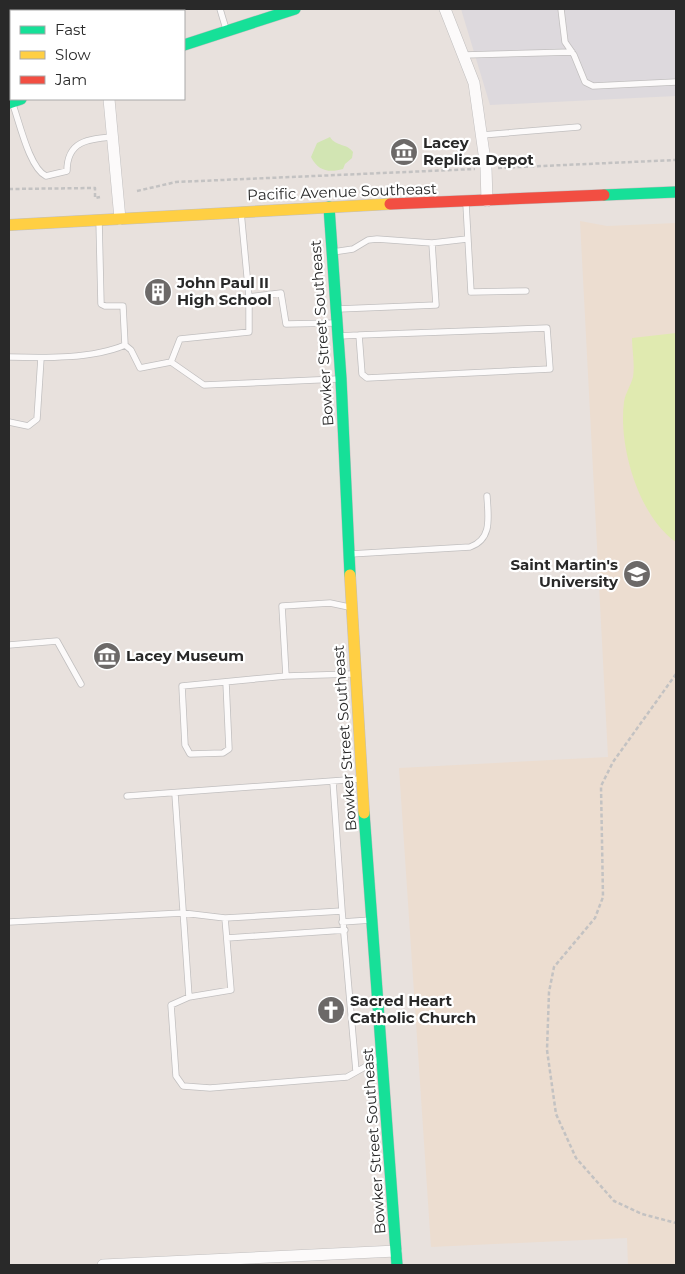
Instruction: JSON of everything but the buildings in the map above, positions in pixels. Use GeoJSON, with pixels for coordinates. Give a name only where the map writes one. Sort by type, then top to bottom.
{"type":"FeatureCollection","features":[{"type":"Feature","properties":{"kind":"street"},"geometry":{"type":"LineString","coordinates":[[185,45],[295,9]]}},
{"type":"Feature","properties":{"kind":"street"},"geometry":{"type":"LineString","coordinates":[[445,9],[474,83],[486,168],[487,201]]}},
{"type":"Feature","properties":{"kind":"street"},"geometry":{"type":"LineString","coordinates":[[109,100],[120,219]]}},
{"type":"Feature","properties":{"kind":"street","name":"Pacific Avenue Southeast"},"geometry":{"type":"LineString","coordinates":[[9,225],[240,211],[676,192]]}},
{"type":"Feature","properties":{"kind":"street","name":"Bowker Street Southeast"},"geometry":{"type":"LineString","coordinates":[[330,207],[354,674],[397,1265]]}},
{"type":"Feature","properties":{"kind":"street"},"geometry":{"type":"LineString","coordinates":[[103,1265],[396,1251]]}},
{"type":"Feature","properties":{"kind":"lane"},"geometry":{"type":"LineString","coordinates":[[220,9],[227,31]]}},
{"type":"Feature","properties":{"kind":"lane"},"geometry":{"type":"LineString","coordinates":[[562,9],[565,42],[572,52],[585,82],[593,86],[676,82]]}},
{"type":"Feature","properties":{"kind":"lane"},"geometry":{"type":"LineString","coordinates":[[464,55],[572,52]]}},
{"type":"Feature","properties":{"kind":"lane"},"geometry":{"type":"LineString","coordinates":[[14,101],[31,155],[42,174],[46,176],[67,171],[69,154],[77,146],[86,141],[112,136]]}},
{"type":"Feature","properties":{"kind":"lane"},"geometry":{"type":"LineString","coordinates":[[482,135],[578,127]]}},
{"type":"Feature","properties":{"kind":"lane"},"geometry":{"type":"LineString","coordinates":[[466,202],[471,292],[526,291]]}},
{"type":"Feature","properties":{"kind":"lane"},"geometry":{"type":"LineString","coordinates":[[171,362],[180,339],[249,332],[249,297],[240,211]]}},
{"type":"Feature","properties":{"kind":"lane"},"geometry":{"type":"LineString","coordinates":[[99,220],[101,304],[105,306],[123,306],[125,345],[131,350],[140,368],[171,362],[204,385],[340,379]]}},
{"type":"Feature","properties":{"kind":"lane"},"geometry":{"type":"LineString","coordinates":[[332,253],[353,249],[359,244],[377,239],[432,243],[467,239]]}},
{"type":"Feature","properties":{"kind":"lane"},"geometry":{"type":"LineString","coordinates":[[335,309],[436,305],[432,243]]}},
{"type":"Feature","properties":{"kind":"lane"},"geometry":{"type":"LineString","coordinates":[[249,297],[281,293],[286,324],[336,322]]}},
{"type":"Feature","properties":{"kind":"lane"},"geometry":{"type":"LineString","coordinates":[[337,336],[359,335],[548,328],[550,369],[367,378],[362,374],[359,335]]}},
{"type":"Feature","properties":{"kind":"lane"},"geometry":{"type":"LineString","coordinates":[[9,357],[41,358],[111,351],[125,345]]}},
{"type":"Feature","properties":{"kind":"lane"},"geometry":{"type":"LineString","coordinates":[[9,422],[28,426],[37,419],[41,358]]}},
{"type":"Feature","properties":{"kind":"lane"},"geometry":{"type":"LineString","coordinates":[[348,554],[470,547],[479,544],[486,535],[488,522],[487,496]]}},
{"type":"Feature","properties":{"kind":"lane"},"geometry":{"type":"LineString","coordinates":[[286,676],[282,606],[330,603],[351,608]]}},
{"type":"Feature","properties":{"kind":"lane"},"geometry":{"type":"LineString","coordinates":[[9,645],[56,641],[81,684]]}},
{"type":"Feature","properties":{"kind":"lane"},"geometry":{"type":"LineString","coordinates":[[226,682],[228,749],[223,753],[190,754],[185,745],[182,686],[286,676],[354,674]]}},
{"type":"Feature","properties":{"kind":"lane"},"geometry":{"type":"LineString","coordinates":[[126,796],[362,779]]}},
{"type":"Feature","properties":{"kind":"lane"},"geometry":{"type":"LineString","coordinates":[[333,782],[342,922],[345,930],[356,1070]]}},
{"type":"Feature","properties":{"kind":"lane"},"geometry":{"type":"LineString","coordinates":[[174,794],[189,997]]}},
{"type":"Feature","properties":{"kind":"lane"},"geometry":{"type":"LineString","coordinates":[[9,922],[184,913],[225,918],[342,911]]}},
{"type":"Feature","properties":{"kind":"lane"},"geometry":{"type":"LineString","coordinates":[[225,918],[231,990],[189,997],[171,1005],[176,1076],[183,1086],[210,1088],[347,1077],[356,1070],[383,1057]]}},
{"type":"Feature","properties":{"kind":"lane"},"geometry":{"type":"LineString","coordinates":[[342,922],[373,920]]}},
{"type":"Feature","properties":{"kind":"lane"},"geometry":{"type":"LineString","coordinates":[[227,938],[345,930]]}},
{"type":"Feature","properties":{"kind":"path"},"geometry":{"type":"LineString","coordinates":[[137,191],[176,182],[676,160]]}},
{"type":"Feature","properties":{"kind":"path"},"geometry":{"type":"LineString","coordinates":[[9,189],[94,188],[95,198],[100,197]]}},
{"type":"Feature","properties":{"kind":"path"},"geometry":{"type":"LineString","coordinates":[[676,674],[613,762],[601,786],[603,897],[595,918],[572,943],[554,967],[549,992],[547,1050],[556,1114],[576,1158],[614,1201],[642,1214],[676,1223]]}},
{"type":"Feature","properties":{"kind":"shaded area"},"geometry":{"type":"Polygon","coordinates":[[[461,9],[676,9],[676,96],[490,105],[461,9]]]}},
{"type":"Feature","properties":{"kind":"shaded area","name":"Saint Martin's University"},"geometry":{"type":"Polygon","coordinates":[[[580,221],[607,226],[676,223],[676,1265],[628,1265],[627,1238],[431,1247],[399,768],[608,757],[580,221]]]}},
{"type":"Feature","properties":{"kind":"green space"},"geometry":{"type":"Polygon","coordinates":[[[330,137],[353,152],[352,158],[345,164],[343,169],[324,170],[311,157],[317,143],[330,137]]]}},
{"type":"Feature","properties":{"kind":"green space"},"geometry":{"type":"Polygon","coordinates":[[[676,333],[676,542],[663,531],[651,516],[642,498],[628,459],[623,420],[625,399],[633,377],[632,338],[676,333]]]}},
{"type":"Feature","properties":{"kind":"traffic: fast"},"geometry":{"type":"LineString","coordinates":[[185,45],[295,9]]}},
{"type":"Feature","properties":{"kind":"traffic: fast"},"geometry":{"type":"LineString","coordinates":[[9,103],[18,100]]}},
{"type":"Feature","properties":{"kind":"traffic: fast"},"geometry":{"type":"LineString","coordinates":[[604,195],[676,192]]}},
{"type":"Feature","properties":{"kind":"traffic: fast"},"geometry":{"type":"LineString","coordinates":[[329,207],[341,379],[350,575]]}},
{"type":"Feature","properties":{"kind":"traffic: fast"},"geometry":{"type":"LineString","coordinates":[[364,813],[397,1265]]}},
{"type":"Feature","properties":{"kind":"traffic: slow"},"geometry":{"type":"LineString","coordinates":[[9,225],[390,204]]}},
{"type":"Feature","properties":{"kind":"traffic: slow"},"geometry":{"type":"LineString","coordinates":[[350,575],[364,813]]}},
{"type":"Feature","properties":{"kind":"traffic: jam"},"geometry":{"type":"LineString","coordinates":[[390,204],[604,195]]}},
{"type":"Feature","properties":{"kind":"place","name":"Lacey Replica Depot"},"geometry":{"type":"Point","coordinates":[404,152]}},
{"type":"Feature","properties":{"kind":"place","name":"John Paul II High School"},"geometry":{"type":"Point","coordinates":[158,292]}},
{"type":"Feature","properties":{"kind":"place","name":"Saint Martin's University"},"geometry":{"type":"Point","coordinates":[637,574]}},
{"type":"Feature","properties":{"kind":"place","name":"Lacey Museum"},"geometry":{"type":"Point","coordinates":[107,656]}},
{"type":"Feature","properties":{"kind":"place","name":"Sacred Heart Catholic Church"},"geometry":{"type":"Point","coordinates":[331,1010]}}]}
